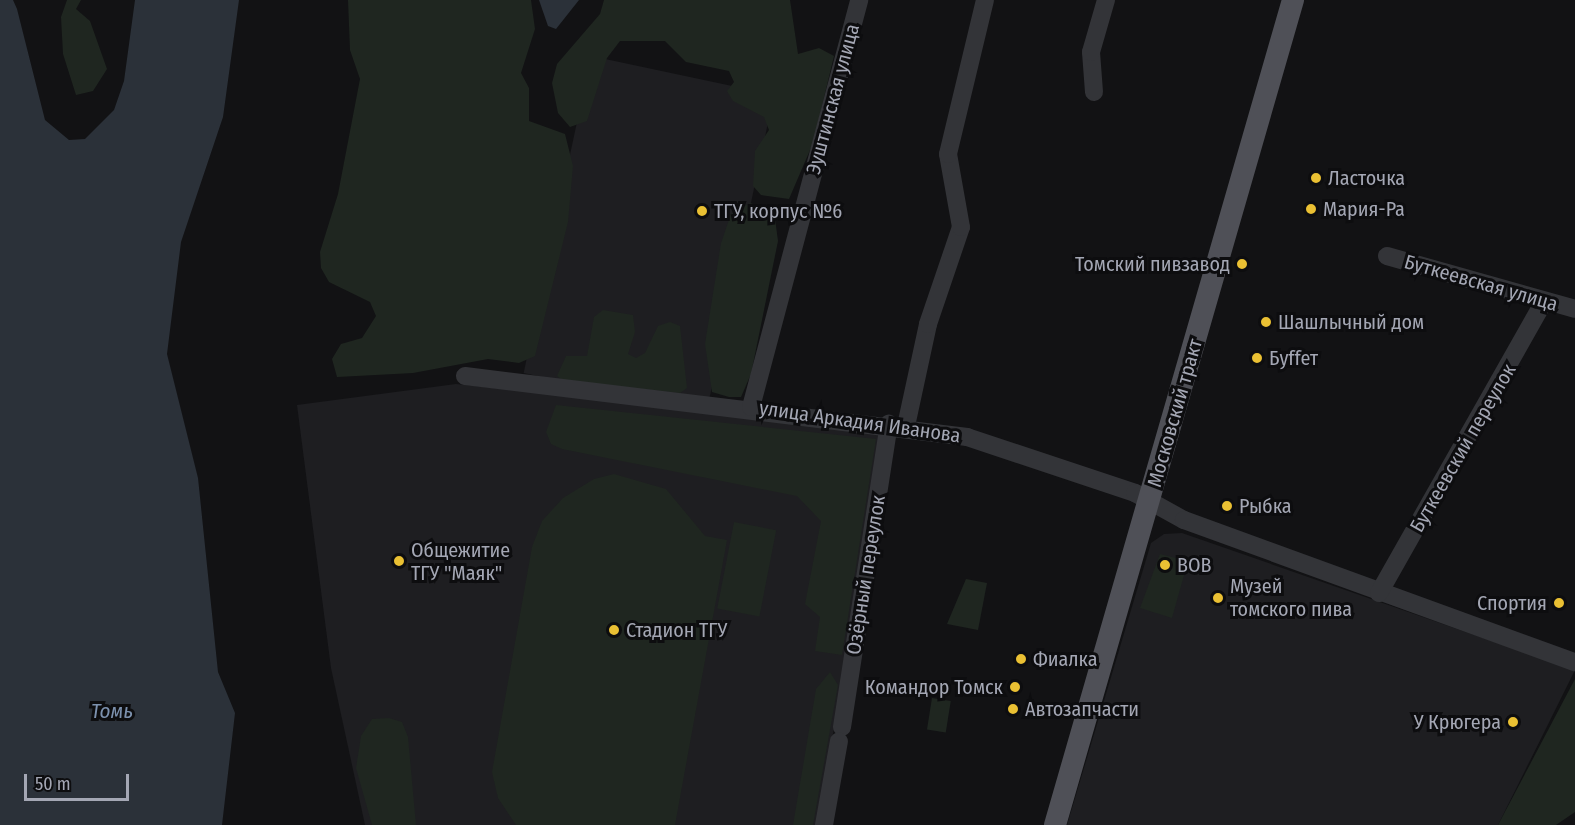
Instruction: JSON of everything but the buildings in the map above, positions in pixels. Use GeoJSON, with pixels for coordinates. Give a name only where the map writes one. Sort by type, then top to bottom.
{"type":"FeatureCollection","features":[{"type":"Feature","properties":{"kind":"main road","name":"Московский тракт"},"geometry":{"type":"LineString","coordinates":[[1055,825],[1293,0]]}},
{"type":"Feature","properties":{"kind":"street","name":"Эуштинская улица"},"geometry":{"type":"LineString","coordinates":[[751,407],[859,0]]}},
{"type":"Feature","properties":{"kind":"street","name":"Озёрный переулок"},"geometry":{"type":"LineString","coordinates":[[824,825],[898,425],[928,324],[961,227],[948,154],[985,0]]}},
{"type":"Feature","properties":{"kind":"street"},"geometry":{"type":"LineString","coordinates":[[1094,92],[1091,52],[1106,0]]}},
{"type":"Feature","properties":{"kind":"street","name":"Буткеевская улица"},"geometry":{"type":"LineString","coordinates":[[1387,256],[1575,309]]}},
{"type":"Feature","properties":{"kind":"street","name":"Буткеевский переулок"},"geometry":{"type":"LineString","coordinates":[[1379,593],[1544,301]]}},
{"type":"Feature","properties":{"kind":"street","name":"улица Аркадия Иванова"},"geometry":{"type":"LineString","coordinates":[[465,376],[751,407],[898,425],[967,437],[1149,501],[1184,520],[1379,593],[1575,662]]}},
{"type":"Feature","properties":{"kind":"shaded area"},"geometry":{"type":"Polygon","coordinates":[[[67,0],[81,0],[76,9],[90,21],[107,69],[93,91],[76,95],[63,54],[61,17],[67,0]]]}},
{"type":"Feature","properties":{"kind":"shaded area"},"geometry":{"type":"Polygon","coordinates":[[[348,0],[531,0],[535,29],[521,73],[529,88],[529,121],[565,134],[573,166],[568,222],[535,356],[519,363],[488,359],[413,373],[337,377],[332,359],[341,344],[362,338],[376,316],[370,302],[329,282],[321,268],[320,252],[338,194],[360,79],[350,50],[348,0]]]}},
{"type":"Feature","properties":{"kind":"shaded area"},"geometry":{"type":"Polygon","coordinates":[[[604,0],[790,0],[798,54],[819,48],[834,56],[813,143],[789,199],[761,195],[753,186],[755,151],[769,130],[764,117],[733,101],[727,91],[734,82],[729,71],[686,62],[665,41],[620,41],[607,58],[587,121],[570,127],[558,113],[552,83],[557,64],[600,14],[604,0]]]}},
{"type":"Feature","properties":{"kind":"shaded area"},"geometry":{"type":"Polygon","coordinates":[[[591,56],[774,95],[707,412],[524,373],[591,56]]]}},
{"type":"Feature","properties":{"kind":"shaded area"},"geometry":{"type":"Polygon","coordinates":[[[750,203],[774,211],[778,241],[751,374],[741,397],[729,397],[712,392],[705,344],[721,243],[731,214],[750,203]]]}},
{"type":"Feature","properties":{"kind":"shaded area"},"geometry":{"type":"Polygon","coordinates":[[[603,310],[633,315],[635,332],[628,354],[636,358],[645,353],[658,326],[670,322],[680,326],[687,388],[680,393],[564,381],[557,376],[566,356],[587,356],[594,317],[603,310]]]}},
{"type":"Feature","properties":{"kind":"shaded area"},"geometry":{"type":"Polygon","coordinates":[[[456,384],[883,430],[818,825],[365,825],[331,668],[297,405],[456,384]]]}},
{"type":"Feature","properties":{"kind":"shaded area"},"geometry":{"type":"Polygon","coordinates":[[[556,405],[876,439],[842,655],[815,651],[820,617],[805,604],[821,521],[797,496],[562,449],[551,444],[546,432],[556,405]]]}},
{"type":"Feature","properties":{"kind":"shaded area","name":"Стадион ТГУ"},"geometry":{"type":"Polygon","coordinates":[[[614,474],[666,489],[705,536],[727,540],[675,825],[516,825],[498,798],[492,772],[532,547],[542,521],[563,498],[594,479],[614,474]]]}},
{"type":"Feature","properties":{"kind":"shaded area"},"geometry":{"type":"Polygon","coordinates":[[[734,522],[776,530],[759,617],[717,608],[734,522]]]}},
{"type":"Feature","properties":{"kind":"shaded area"},"geometry":{"type":"Polygon","coordinates":[[[1182,533],[1575,670],[1498,825],[1067,825],[1151,543],[1164,534],[1182,533]]]}},
{"type":"Feature","properties":{"kind":"shaded area"},"geometry":{"type":"Polygon","coordinates":[[[1160,554],[1188,561],[1172,618],[1140,608],[1160,554]]]}},
{"type":"Feature","properties":{"kind":"shaded area"},"geometry":{"type":"Polygon","coordinates":[[[966,579],[987,583],[978,630],[947,624],[966,579]]]}},
{"type":"Feature","properties":{"kind":"shaded area"},"geometry":{"type":"Polygon","coordinates":[[[830,672],[838,685],[813,825],[793,825],[816,689],[830,672]]]}},
{"type":"Feature","properties":{"kind":"shaded area"},"geometry":{"type":"Polygon","coordinates":[[[1575,679],[1575,812],[1556,825],[1498,825],[1575,679]]]}},
{"type":"Feature","properties":{"kind":"shaded area"},"geometry":{"type":"Polygon","coordinates":[[[932,698],[951,701],[946,733],[927,730],[932,698]]]}},
{"type":"Feature","properties":{"kind":"shaded area"},"geometry":{"type":"Polygon","coordinates":[[[389,718],[402,722],[408,737],[416,825],[372,825],[356,768],[361,736],[372,719],[389,718]]]}},
{"type":"Feature","properties":{"kind":"water","name":"Томь"},"geometry":{"type":"Polygon","coordinates":[[[0,0],[13,0],[17,9],[45,120],[69,140],[85,139],[114,110],[124,81],[135,0],[239,0],[223,117],[181,242],[167,354],[198,478],[218,672],[235,713],[222,825],[0,825],[0,0]]]}},
{"type":"Feature","properties":{"kind":"water"},"geometry":{"type":"Polygon","coordinates":[[[539,0],[579,0],[556,29],[548,26],[539,0]]]}},
{"type":"Feature","properties":{"kind":"place","name":"Ласточка"},"geometry":{"type":"Point","coordinates":[1316,178]}},
{"type":"Feature","properties":{"kind":"place","name":"Мария-Ра"},"geometry":{"type":"Point","coordinates":[1311,209]}},
{"type":"Feature","properties":{"kind":"place","name":"ТГУ, корпус №6"},"geometry":{"type":"Point","coordinates":[702,211]}},
{"type":"Feature","properties":{"kind":"place","name":"Томский пивзавод"},"geometry":{"type":"Point","coordinates":[1242,264]}},
{"type":"Feature","properties":{"kind":"place","name":"Шашлычный дом"},"geometry":{"type":"Point","coordinates":[1266,322]}},
{"type":"Feature","properties":{"kind":"place","name":"Буffет"},"geometry":{"type":"Point","coordinates":[1257,358]}},
{"type":"Feature","properties":{"kind":"place","name":"Рыбка"},"geometry":{"type":"Point","coordinates":[1227,506]}},
{"type":"Feature","properties":{"kind":"place","name":"Общежитие ТГУ \"Маяк\""},"geometry":{"type":"Point","coordinates":[399,561]}},
{"type":"Feature","properties":{"kind":"place","name":"ВОВ"},"geometry":{"type":"Point","coordinates":[1165,565]}},
{"type":"Feature","properties":{"kind":"place","name":"Музей томского пива"},"geometry":{"type":"Point","coordinates":[1218,598]}},
{"type":"Feature","properties":{"kind":"place","name":"Спортия"},"geometry":{"type":"Point","coordinates":[1559,603]}},
{"type":"Feature","properties":{"kind":"place","name":"Стадион ТГУ"},"geometry":{"type":"Point","coordinates":[614,630]}},
{"type":"Feature","properties":{"kind":"place","name":"Фиалка"},"geometry":{"type":"Point","coordinates":[1021,659]}},
{"type":"Feature","properties":{"kind":"place","name":"Командор Томск"},"geometry":{"type":"Point","coordinates":[1015,687]}},
{"type":"Feature","properties":{"kind":"place","name":"Автозапчасти"},"geometry":{"type":"Point","coordinates":[1013,709]}},
{"type":"Feature","properties":{"kind":"place","name":"У Крюгера"},"geometry":{"type":"Point","coordinates":[1513,722]}}]}
